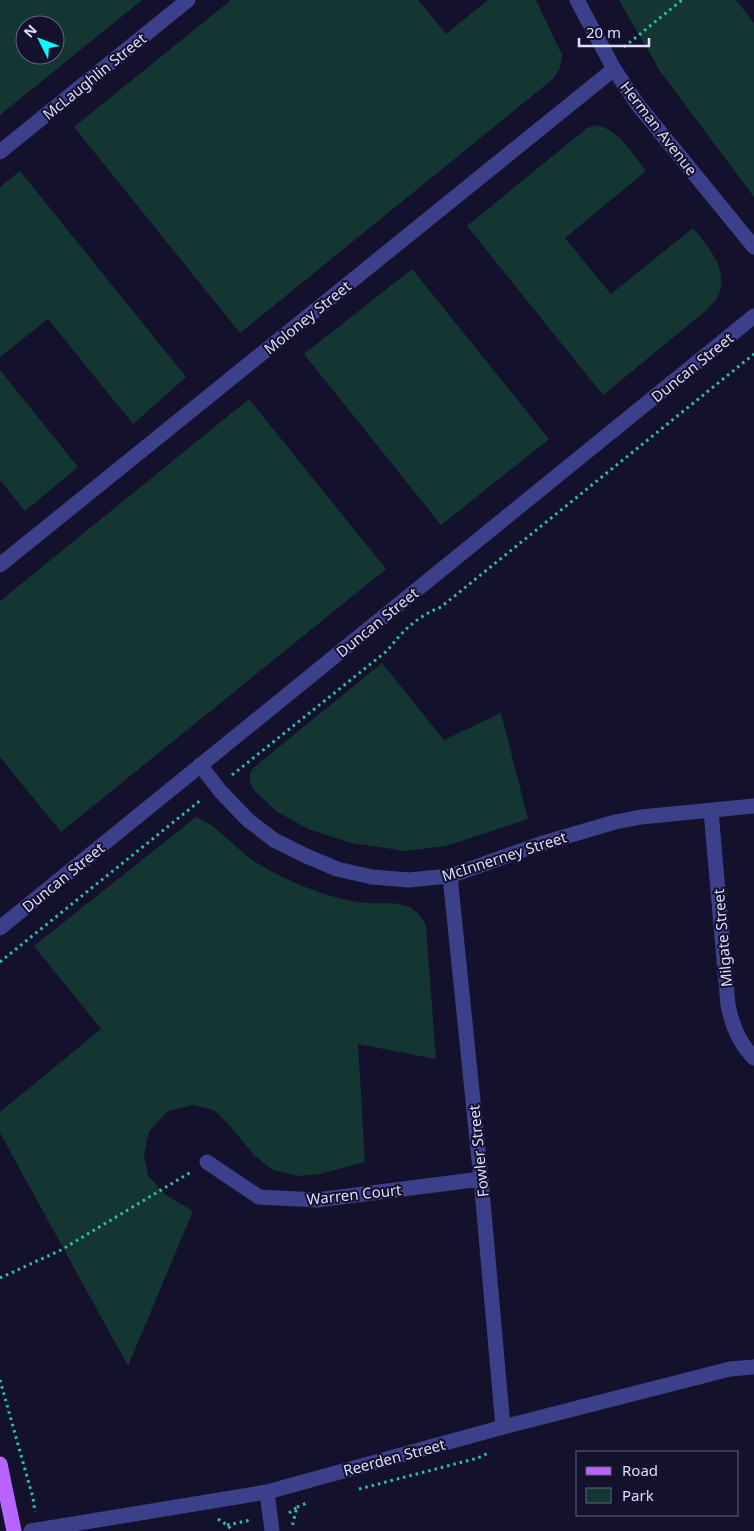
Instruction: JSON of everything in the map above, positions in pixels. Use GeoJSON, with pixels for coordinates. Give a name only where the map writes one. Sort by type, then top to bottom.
{"type":"FeatureCollection","features":[{"type":"Feature","properties":{"kind":"main road"},"geometry":{"type":"LineString","coordinates":[[0,1464],[14,1531]]}},
{"type":"Feature","properties":{"kind":"street","name":"McLaughlin Street"},"geometry":{"type":"LineString","coordinates":[[0,152],[188,0]]}},
{"type":"Feature","properties":{"kind":"street","name":"Herman Avenue"},"geometry":{"type":"LineString","coordinates":[[577,0],[614,70],[638,105],[754,247]]}},
{"type":"Feature","properties":{"kind":"street","name":"Moloney Street"},"geometry":{"type":"LineString","coordinates":[[0,565],[614,70]]}},
{"type":"Feature","properties":{"kind":"street","name":"Duncan Street"},"geometry":{"type":"LineString","coordinates":[[3,919],[200,765],[754,316]]}},
{"type":"Feature","properties":{"kind":"street","name":"McInnerney Street"},"geometry":{"type":"LineString","coordinates":[[200,765],[217,787],[248,820],[274,840],[336,870],[372,877],[409,880],[450,876],[590,828],[641,817],[754,806]]}},
{"type":"Feature","properties":{"kind":"street","name":"Milgate Street"},"geometry":{"type":"LineString","coordinates":[[712,811],[731,1023],[738,1037],[754,1058]]}},
{"type":"Feature","properties":{"kind":"street","name":"Fowler Street"},"geometry":{"type":"LineString","coordinates":[[450,876],[481,1178],[503,1427]]}},
{"type":"Feature","properties":{"kind":"street","name":"Warren Court"},"geometry":{"type":"LineString","coordinates":[[207,1162],[259,1197],[316,1200],[481,1178]]}},
{"type":"Feature","properties":{"kind":"street","name":"Reerden Street"},"geometry":{"type":"LineString","coordinates":[[34,1530],[267,1492],[503,1427],[730,1368],[754,1367]]}},
{"type":"Feature","properties":{"kind":"street"},"geometry":{"type":"LineString","coordinates":[[267,1492],[272,1531]]}},
{"type":"Feature","properties":{"kind":"path"},"geometry":{"type":"LineString","coordinates":[[614,70],[624,46],[682,0]]}},
{"type":"Feature","properties":{"kind":"path"},"geometry":{"type":"LineString","coordinates":[[0,962],[388,650],[399,635],[419,618],[441,607],[754,354]]}},
{"type":"Feature","properties":{"kind":"path"},"geometry":{"type":"LineString","coordinates":[[0,1278],[61,1250],[207,1162]]}},
{"type":"Feature","properties":{"kind":"path"},"geometry":{"type":"LineString","coordinates":[[0,1380],[33,1498],[34,1530]]}},
{"type":"Feature","properties":{"kind":"green space"},"geometry":{"type":"Polygon","coordinates":[[[0,0],[142,0],[65,62],[65,15],[15,15],[15,65],[62,65],[0,115],[0,0]]]}},
{"type":"Feature","properties":{"kind":"green space"},"geometry":{"type":"Polygon","coordinates":[[[231,0],[418,0],[446,34],[488,0],[536,0],[562,55],[560,68],[553,79],[240,333],[74,127],[231,0]]]}},
{"type":"Feature","properties":{"kind":"green space"},"geometry":{"type":"Polygon","coordinates":[[[619,0],[736,0],[754,23],[754,197],[660,71],[619,0]]]}},
{"type":"Feature","properties":{"kind":"green space"},"geometry":{"type":"Polygon","coordinates":[[[597,125],[619,137],[646,171],[565,238],[611,294],[693,228],[716,259],[721,277],[718,296],[708,309],[603,395],[467,226],[587,128],[597,125]]]}},
{"type":"Feature","properties":{"kind":"green space"},"geometry":{"type":"Polygon","coordinates":[[[20,171],[186,377],[133,424],[48,319],[0,357],[0,187],[20,171]]]}},
{"type":"Feature","properties":{"kind":"green space"},"geometry":{"type":"Polygon","coordinates":[[[412,269],[549,439],[441,525],[304,354],[412,269]]]}},
{"type":"Feature","properties":{"kind":"green space"},"geometry":{"type":"Polygon","coordinates":[[[0,370],[78,467],[25,511],[0,480],[0,370]]]}},
{"type":"Feature","properties":{"kind":"green space"},"geometry":{"type":"Polygon","coordinates":[[[249,399],[386,569],[61,832],[0,757],[0,601],[249,399]]]}},
{"type":"Feature","properties":{"kind":"green space"},"geometry":{"type":"Polygon","coordinates":[[[382,663],[444,740],[501,713],[528,819],[446,846],[406,851],[351,843],[308,829],[276,811],[254,790],[250,782],[250,774],[253,768],[382,663]]]}},
{"type":"Feature","properties":{"kind":"green space"},"geometry":{"type":"Polygon","coordinates":[[[196,817],[219,831],[251,859],[276,874],[307,888],[355,902],[402,905],[416,911],[426,926],[436,1059],[358,1044],[365,1162],[320,1174],[298,1176],[273,1170],[255,1156],[214,1110],[194,1105],[168,1111],[149,1131],[144,1155],[148,1176],[166,1195],[193,1211],[128,1366],[0,1133],[0,1112],[101,1029],[34,946],[196,817]]]}}]}
